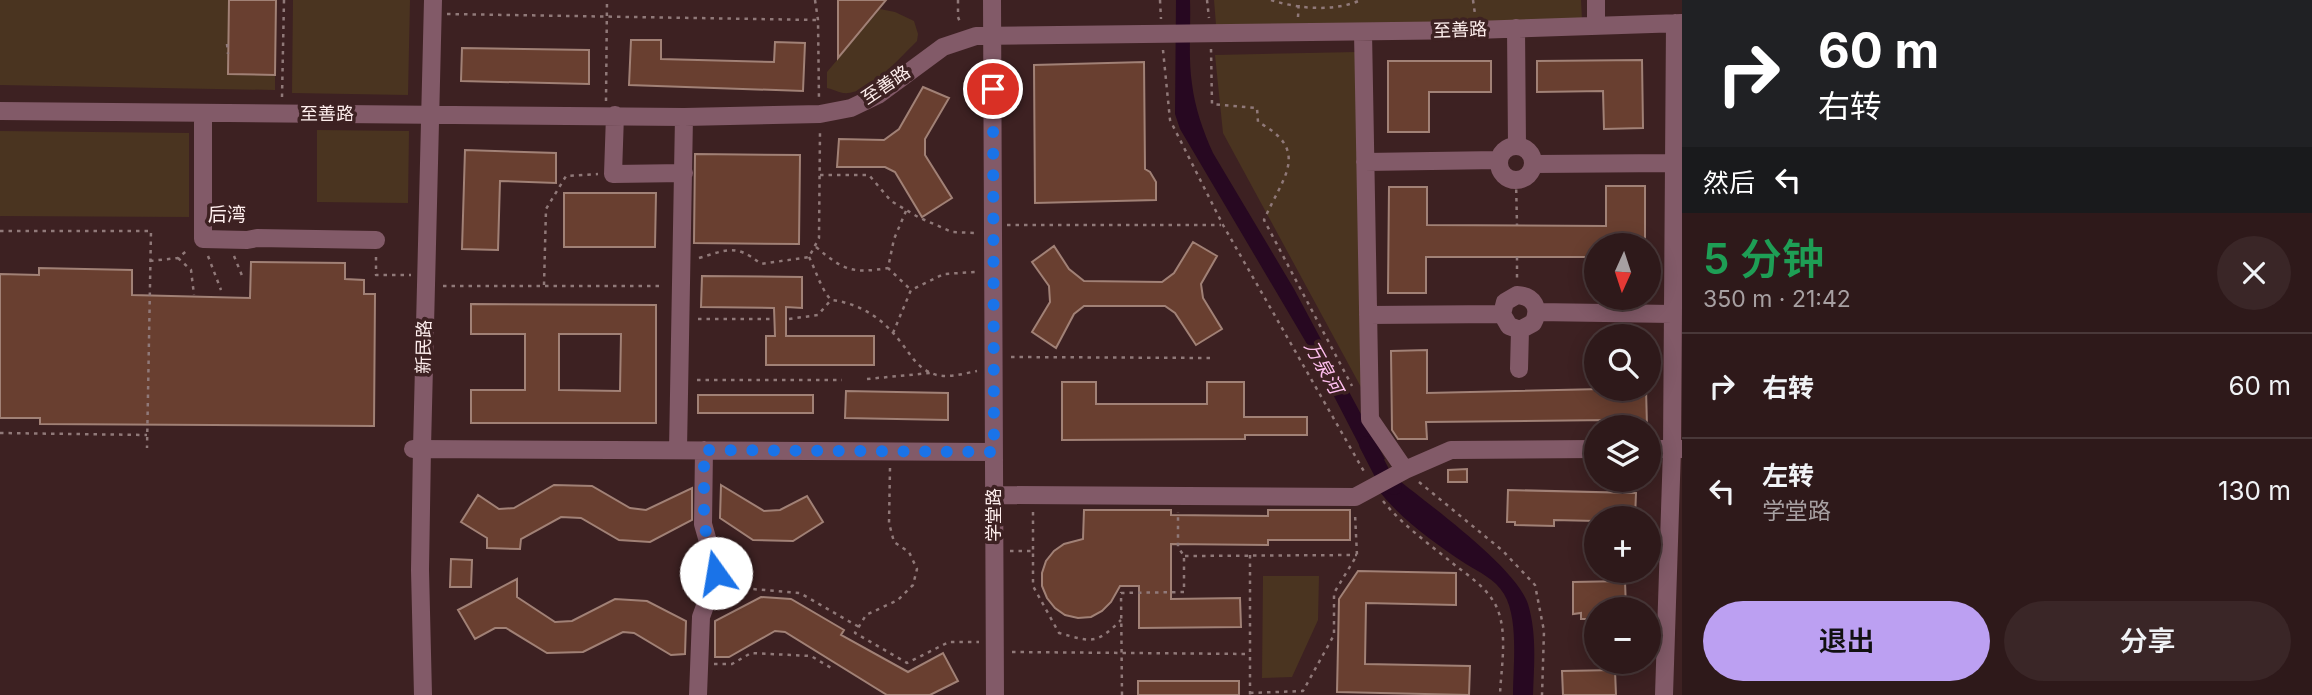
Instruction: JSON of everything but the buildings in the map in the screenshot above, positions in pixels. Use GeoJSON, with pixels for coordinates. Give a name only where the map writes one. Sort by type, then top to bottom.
{"type":"FeatureCollection","features":[{"type":"Feature","properties":{"kind":"street","name":"学堂路"},"geometry":{"type":"LineString","coordinates":[[992,0],[995,695]]}},
{"type":"Feature","properties":{"kind":"street"},"geometry":{"type":"LineString","coordinates":[[1596,0],[1596,26]]}},
{"type":"Feature","properties":{"kind":"street","name":"新民路"},"geometry":{"type":"LineString","coordinates":[[423,695],[416,449],[425,280],[433,7]]}},
{"type":"Feature","properties":{"kind":"street","name":"至善路"},"geometry":{"type":"LineString","coordinates":[[0,111],[684,117],[820,114],[852,108],[878,96],[943,47],[966,38],[993,35],[1363,32],[1678,23]]}},
{"type":"Feature","properties":{"kind":"street"},"geometry":{"type":"LineString","coordinates":[[1664,695],[1677,449],[1673,314],[1678,195],[1674,163],[1678,23]]}},
{"type":"Feature","properties":{"kind":"street"},"geometry":{"type":"LineString","coordinates":[[1516,28],[1517,146]]}},
{"type":"Feature","properties":{"kind":"street"},"geometry":{"type":"LineString","coordinates":[[1363,32],[1370,419],[1405,470]]}},
{"type":"Feature","properties":{"kind":"street"},"geometry":{"type":"LineString","coordinates":[[203,113],[203,239],[257,237],[376,240]]}},
{"type":"Feature","properties":{"kind":"street"},"geometry":{"type":"LineString","coordinates":[[610,115],[614,173],[684,173]]}},
{"type":"Feature","properties":{"kind":"street"},"geometry":{"type":"LineString","coordinates":[[678,450],[684,117]]}},
{"type":"Feature","properties":{"kind":"street"},"geometry":{"type":"LineString","coordinates":[[1517,146],[1528,151],[1533,164],[1528,175],[1516,181],[1504,176],[1498,166],[1498,160],[1504,150],[1517,146]]}},
{"type":"Feature","properties":{"kind":"street"},"geometry":{"type":"LineString","coordinates":[[1365,162],[1498,160]]}},
{"type":"Feature","properties":{"kind":"street"},"geometry":{"type":"LineString","coordinates":[[1533,164],[1674,163]]}},
{"type":"Feature","properties":{"kind":"street"},"geometry":{"type":"LineString","coordinates":[[1517,295],[1534,302],[1537,312],[1533,323],[1520,330],[1509,326],[1502,314],[1505,302],[1517,295]]}},
{"type":"Feature","properties":{"kind":"street"},"geometry":{"type":"LineString","coordinates":[[1537,312],[1673,314]]}},
{"type":"Feature","properties":{"kind":"street"},"geometry":{"type":"LineString","coordinates":[[1368,315],[1502,314]]}},
{"type":"Feature","properties":{"kind":"street"},"geometry":{"type":"LineString","coordinates":[[1520,330],[1520,369]]}},
{"type":"Feature","properties":{"kind":"street"},"geometry":{"type":"LineString","coordinates":[[416,449],[994,452]]}},
{"type":"Feature","properties":{"kind":"street"},"geometry":{"type":"LineString","coordinates":[[994,495],[1355,496],[1451,450],[1584,449]]}},
{"type":"Feature","properties":{"kind":"street"},"geometry":{"type":"LineString","coordinates":[[698,695],[701,617],[716,573],[704,524],[704,450]]}},
{"type":"Feature","properties":{"kind":"path"},"geometry":{"type":"LineString","coordinates":[[282,114],[284,0]]}},
{"type":"Feature","properties":{"kind":"path"},"geometry":{"type":"LineString","coordinates":[[607,0],[610,115]]}},
{"type":"Feature","properties":{"kind":"path"},"geometry":{"type":"LineString","coordinates":[[809,257],[819,238],[820,114],[818,20],[815,0]]}},
{"type":"Feature","properties":{"kind":"path"},"geometry":{"type":"LineString","coordinates":[[958,0],[958,17],[966,38]]}},
{"type":"Feature","properties":{"kind":"path"},"geometry":{"type":"LineString","coordinates":[[1272,0],[1288,6],[1310,8],[1333,7],[1361,0]]}},
{"type":"Feature","properties":{"kind":"path"},"geometry":{"type":"LineString","coordinates":[[433,7],[607,18],[818,20]]}},
{"type":"Feature","properties":{"kind":"path"},"geometry":{"type":"LineString","coordinates":[[1206,34],[1212,104],[1257,108],[1258,122],[1277,132],[1286,146],[1290,162],[1264,220],[1357,396]]}},
{"type":"Feature","properties":{"kind":"path"},"geometry":{"type":"LineString","coordinates":[[1166,35],[1170,120],[1223,225],[1372,486],[1390,510],[1485,589],[1498,609],[1502,631],[1500,695]]}},
{"type":"Feature","properties":{"kind":"path"},"geometry":{"type":"LineString","coordinates":[[227,44],[228,54]]}},
{"type":"Feature","properties":{"kind":"path"},"geometry":{"type":"LineString","coordinates":[[544,285],[546,209],[566,176],[614,173]]}},
{"type":"Feature","properties":{"kind":"path"},"geometry":{"type":"LineString","coordinates":[[820,175],[869,176],[891,201],[952,232],[1223,225]]}},
{"type":"Feature","properties":{"kind":"path"},"geometry":{"type":"LineString","coordinates":[[1516,181],[1517,225]]}},
{"type":"Feature","properties":{"kind":"path"},"geometry":{"type":"LineString","coordinates":[[888,268],[897,231],[907,211]]}},
{"type":"Feature","properties":{"kind":"path"},"geometry":{"type":"LineString","coordinates":[[0,231],[151,232],[147,448]]}},
{"type":"Feature","properties":{"kind":"path"},"geometry":{"type":"LineString","coordinates":[[150,261],[178,258],[203,239],[220,290]]}},
{"type":"Feature","properties":{"kind":"path"},"geometry":{"type":"LineString","coordinates":[[231,239],[233,254],[243,278]]}},
{"type":"Feature","properties":{"kind":"path"},"geometry":{"type":"LineString","coordinates":[[376,240],[376,275],[544,285],[681,286]]}},
{"type":"Feature","properties":{"kind":"path"},"geometry":{"type":"LineString","coordinates":[[815,246],[837,265],[864,272],[888,268]]}},
{"type":"Feature","properties":{"kind":"path"},"geometry":{"type":"LineString","coordinates":[[682,257],[700,258],[723,249],[748,253],[761,264],[809,257]]}},
{"type":"Feature","properties":{"kind":"path"},"geometry":{"type":"LineString","coordinates":[[809,257],[820,287],[831,300],[849,302],[881,320],[915,362],[930,373]]}},
{"type":"Feature","properties":{"kind":"path"},"geometry":{"type":"LineString","coordinates":[[1517,257],[1517,295]]}},
{"type":"Feature","properties":{"kind":"path"},"geometry":{"type":"LineString","coordinates":[[178,258],[191,270],[194,295]]}},
{"type":"Feature","properties":{"kind":"path"},"geometry":{"type":"LineString","coordinates":[[888,268],[911,290]]}},
{"type":"Feature","properties":{"kind":"path"},"geometry":{"type":"LineString","coordinates":[[893,333],[911,290],[944,274],[976,272]]}},
{"type":"Feature","properties":{"kind":"path"},"geometry":{"type":"LineString","coordinates":[[789,319],[818,315],[831,300]]}},
{"type":"Feature","properties":{"kind":"path"},"geometry":{"type":"LineString","coordinates":[[680,319],[770,319]]}},
{"type":"Feature","properties":{"kind":"path"},"geometry":{"type":"LineString","coordinates":[[867,379],[930,373],[953,376],[994,362],[1212,358]]}},
{"type":"Feature","properties":{"kind":"path"},"geometry":{"type":"LineString","coordinates":[[679,380],[842,380]]}},
{"type":"Feature","properties":{"kind":"path"},"geometry":{"type":"LineString","coordinates":[[0,433],[147,435]]}},
{"type":"Feature","properties":{"kind":"path"},"geometry":{"type":"LineString","coordinates":[[890,451],[889,523],[894,542],[909,552],[917,569],[913,585],[898,600],[866,615],[855,634],[907,663],[949,642],[994,647],[1121,653],[1250,654]]}},
{"type":"Feature","properties":{"kind":"path"},"geometry":{"type":"LineString","coordinates":[[1405,470],[1503,551],[1535,585],[1544,631],[1542,695]]}},
{"type":"Feature","properties":{"kind":"path"},"geometry":{"type":"LineString","coordinates":[[1032,495],[1033,586],[1059,633],[1087,641],[1105,636],[1121,620]]}},
{"type":"Feature","properties":{"kind":"path"},"geometry":{"type":"LineString","coordinates":[[1122,695],[1121,593],[1184,592],[1184,556],[1178,547],[1178,495]]}},
{"type":"Feature","properties":{"kind":"path"},"geometry":{"type":"LineString","coordinates":[[1250,555],[1250,694],[1303,691],[1334,635],[1334,593],[1357,555],[1355,496]]}},
{"type":"Feature","properties":{"kind":"path"},"geometry":{"type":"LineString","coordinates":[[994,551],[1033,551]]}},
{"type":"Feature","properties":{"kind":"path"},"geometry":{"type":"LineString","coordinates":[[1184,556],[1357,555]]}},
{"type":"Feature","properties":{"kind":"path"},"geometry":{"type":"LineString","coordinates":[[716,573],[752,589],[800,593],[859,627]]}},
{"type":"Feature","properties":{"kind":"path"},"geometry":{"type":"LineString","coordinates":[[699,664],[732,664],[751,653],[811,656],[833,669]]}},
{"type":"Feature","properties":{"kind":"shaded area"},"geometry":{"type":"Polygon","coordinates":[[[0,0],[229,0],[228,74],[275,75],[275,90],[0,85],[0,0]]]}},
{"type":"Feature","properties":{"kind":"shaded area"},"geometry":{"type":"Polygon","coordinates":[[[293,0],[410,0],[408,95],[292,93],[293,0]]]}},
{"type":"Feature","properties":{"kind":"shaded area"},"geometry":{"type":"Polygon","coordinates":[[[1214,0],[1581,0],[1582,20],[1216,25],[1214,0]]]}},
{"type":"Feature","properties":{"kind":"shaded area"},"geometry":{"type":"Polygon","coordinates":[[[880,9],[895,12],[914,21],[917,41],[883,74],[863,88],[843,93],[827,88],[827,72],[880,9]]]}},
{"type":"Feature","properties":{"kind":"shaded area"},"geometry":{"type":"Polygon","coordinates":[[[1357,52],[1362,389],[1223,133],[1215,55],[1357,52]]]}},
{"type":"Feature","properties":{"kind":"shaded area"},"geometry":{"type":"Polygon","coordinates":[[[317,130],[409,131],[408,203],[317,202],[317,130]]]}},
{"type":"Feature","properties":{"kind":"shaded area"},"geometry":{"type":"Polygon","coordinates":[[[0,131],[189,133],[189,217],[0,216],[0,131]]]}},
{"type":"Feature","properties":{"kind":"shaded area"},"geometry":{"type":"Polygon","coordinates":[[[1263,576],[1319,576],[1318,620],[1292,677],[1262,678],[1263,576]]]}},
{"type":"Feature","properties":{"kind":"water"},"geometry":{"type":"Polygon","coordinates":[[[1176,0],[1190,0],[1192,84],[1197,111],[1209,145],[1294,289],[1385,459],[1372,465],[1369,464],[1307,344],[1180,129],[1175,114],[1176,0]]]}},
{"type":"Feature","properties":{"kind":"water"},"geometry":{"type":"Polygon","coordinates":[[[1396,478],[1470,537],[1507,572],[1520,589],[1528,604],[1533,627],[1533,695],[1513,695],[1512,616],[1504,594],[1491,580],[1418,529],[1376,487],[1396,478]]]}},
{"type":"Feature","properties":{"kind":"waterway","name":"万泉河"},"geometry":{"type":"LineString","coordinates":[[1367,444],[1383,475],[1394,487]]}},
{"type":"Feature","properties":{"kind":"district","name":"后湾"},"geometry":{"type":"Point","coordinates":[227,214]}},
{"type":"Feature","properties":{"kind":"route"},"geometry":{"type":"LineString","coordinates":[[716,573],[704,524],[704,450],[994,452],[993,89]]}}]}
